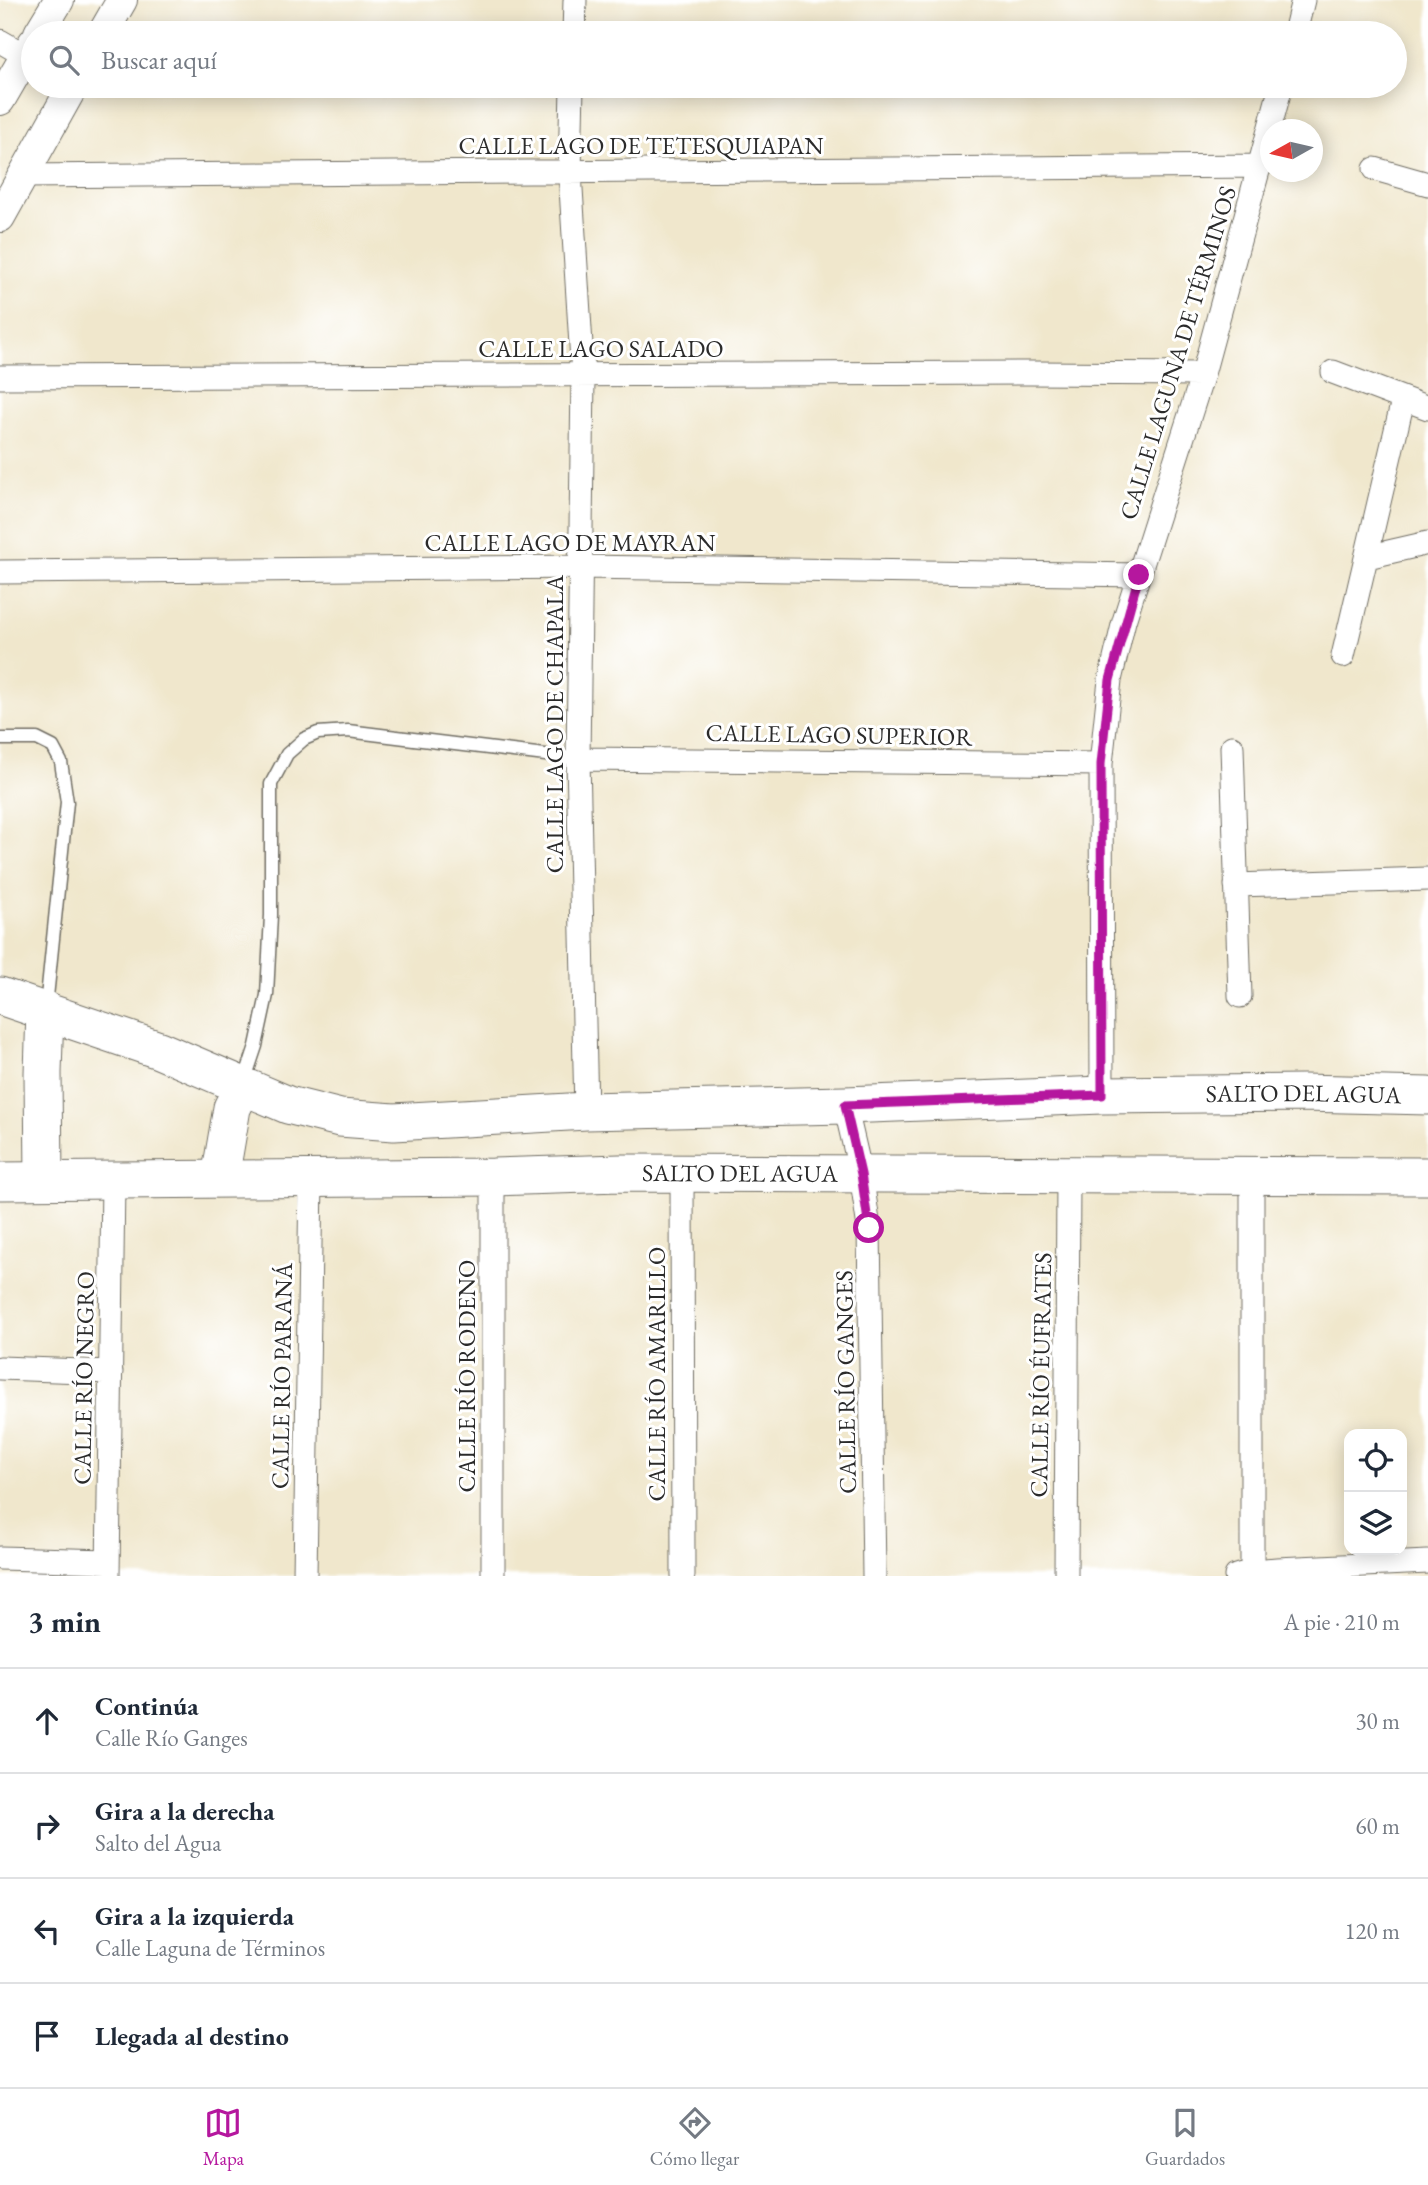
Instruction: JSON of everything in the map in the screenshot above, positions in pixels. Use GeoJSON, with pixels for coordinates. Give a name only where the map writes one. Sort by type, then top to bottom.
{"type":"FeatureCollection","features":[{"type":"Feature","properties":{"kind":"main road","name":"SALTO DEL AGUA"},"geometry":{"type":"LineString","coordinates":[[0,996],[159,1050],[288,1105],[340,1118],[394,1122],[586,1111],[1102,1095],[1303,1093],[1428,1096]]}},
{"type":"Feature","properties":{"kind":"main road"},"geometry":{"type":"LineString","coordinates":[[44,1180],[43,1073],[46,1010]]}},
{"type":"Feature","properties":{"kind":"main road"},"geometry":{"type":"LineString","coordinates":[[220,1178],[232,1108],[243,1086]]}},
{"type":"Feature","properties":{"kind":"main road","name":"SALTO DEL AGUA"},"geometry":{"type":"LineString","coordinates":[[0,1181],[493,1177],[682,1172],[1428,1176]]}},
{"type":"Feature","properties":{"kind":"street"},"geometry":{"type":"LineString","coordinates":[[47,21],[59,0]]}},
{"type":"Feature","properties":{"kind":"street"},"geometry":{"type":"LineString","coordinates":[[110,21],[122,0]]}},
{"type":"Feature","properties":{"kind":"street"},"geometry":{"type":"LineString","coordinates":[[574,21],[575,0]]}},
{"type":"Feature","properties":{"kind":"street"},"geometry":{"type":"LineString","coordinates":[[1298,21],[1304,0]]}},
{"type":"Feature","properties":{"kind":"street"},"geometry":{"type":"LineString","coordinates":[[0,41],[21,43]]}},
{"type":"Feature","properties":{"kind":"street"},"geometry":{"type":"LineString","coordinates":[[0,100],[21,64]]}},
{"type":"Feature","properties":{"kind":"street"},"geometry":{"type":"LineString","coordinates":[[0,217],[66,98]]}},
{"type":"Feature","properties":{"kind":"street","name":"CALLE LAGO DE CHAPALA"},"geometry":{"type":"LineString","coordinates":[[572,98],[570,173],[583,376],[578,759],[586,1111]]}},
{"type":"Feature","properties":{"kind":"street","name":"CALLE LAGUNA DE TÉRMINOS"},"geometry":{"type":"LineString","coordinates":[[1273,119],[1278,98]]}},
{"type":"Feature","properties":{"kind":"street","name":"CALLE LAGO DE TETESQUIAPAN"},"geometry":{"type":"LineString","coordinates":[[22,176],[1260,166]]}},
{"type":"Feature","properties":{"kind":"street"},"geometry":{"type":"LineString","coordinates":[[1375,169],[1428,184]]}},
{"type":"Feature","properties":{"kind":"street","name":"CALLE LAGUNA DE TÉRMINOS"},"geometry":{"type":"LineString","coordinates":[[1102,1095],[1101,764],[1110,680],[1139,575],[1203,374],[1260,170]]}},
{"type":"Feature","properties":{"kind":"street"},"geometry":{"type":"LineString","coordinates":[[1333,373],[1428,408]]}},
{"type":"Feature","properties":{"kind":"street","name":"CALLE LAGO SALADO"},"geometry":{"type":"LineString","coordinates":[[0,377],[1203,374]]}},
{"type":"Feature","properties":{"kind":"street"},"geometry":{"type":"LineString","coordinates":[[1343,656],[1404,400]]}},
{"type":"Feature","properties":{"kind":"street"},"geometry":{"type":"LineString","coordinates":[[1367,557],[1428,543]]}},
{"type":"Feature","properties":{"kind":"street","name":"CALLE LAGO DE MAYRAN"},"geometry":{"type":"LineString","coordinates":[[0,572],[581,567],[1139,575]]}},
{"type":"Feature","properties":{"kind":"street"},"geometry":{"type":"LineString","coordinates":[[1232,747],[1240,996]]}},
{"type":"Feature","properties":{"kind":"street","name":"CALLE LAGO SUPERIOR"},"geometry":{"type":"LineString","coordinates":[[578,759],[1101,764]]}},
{"type":"Feature","properties":{"kind":"street"},"geometry":{"type":"LineString","coordinates":[[1236,885],[1428,879]]}},
{"type":"Feature","properties":{"kind":"street","name":"CALLE RÍO GANGES"},"geometry":{"type":"LineString","coordinates":[[845,1105],[861,1174],[869,1228],[874,1576]]}},
{"type":"Feature","properties":{"kind":"street","name":"CALLE RÍO AMARILLO"},"geometry":{"type":"LineString","coordinates":[[682,1172],[683,1576]]}},
{"type":"Feature","properties":{"kind":"street","name":"CALLE RÍO ÉUFRATES"},"geometry":{"type":"LineString","coordinates":[[1066,1576],[1068,1175]]}},
{"type":"Feature","properties":{"kind":"street","name":"CALLE RÍO RODENO"},"geometry":{"type":"LineString","coordinates":[[492,1576],[493,1177]]}},
{"type":"Feature","properties":{"kind":"street"},"geometry":{"type":"LineString","coordinates":[[1252,1177],[1244,1574],[1428,1562]]}},
{"type":"Feature","properties":{"kind":"street","name":"CALLE RÍO PARANÁ"},"geometry":{"type":"LineString","coordinates":[[305,1576],[311,1178]]}},
{"type":"Feature","properties":{"kind":"street","name":"CALLE RÍO NEGRO"},"geometry":{"type":"LineString","coordinates":[[108,1569],[113,1180]]}},
{"type":"Feature","properties":{"kind":"street"},"geometry":{"type":"LineString","coordinates":[[0,1368],[111,1372]]}},
{"type":"Feature","properties":{"kind":"street"},"geometry":{"type":"LineString","coordinates":[[0,1558],[108,1569]]}},
{"type":"Feature","properties":{"kind":"lane"},"geometry":{"type":"LineString","coordinates":[[243,1086],[256,1046],[267,995],[271,915],[271,784],[287,754],[304,739],[318,733],[348,731],[578,759]]}},
{"type":"Feature","properties":{"kind":"lane"},"geometry":{"type":"LineString","coordinates":[[0,739],[37,739],[53,747],[61,762],[67,802],[46,1010]]}},
{"type":"Feature","properties":{"kind":"route"},"geometry":{"type":"LineString","coordinates":[[869,1228],[861,1174],[845,1105],[1102,1095],[1101,764],[1110,680],[1124,621],[1139,575]]}}]}
